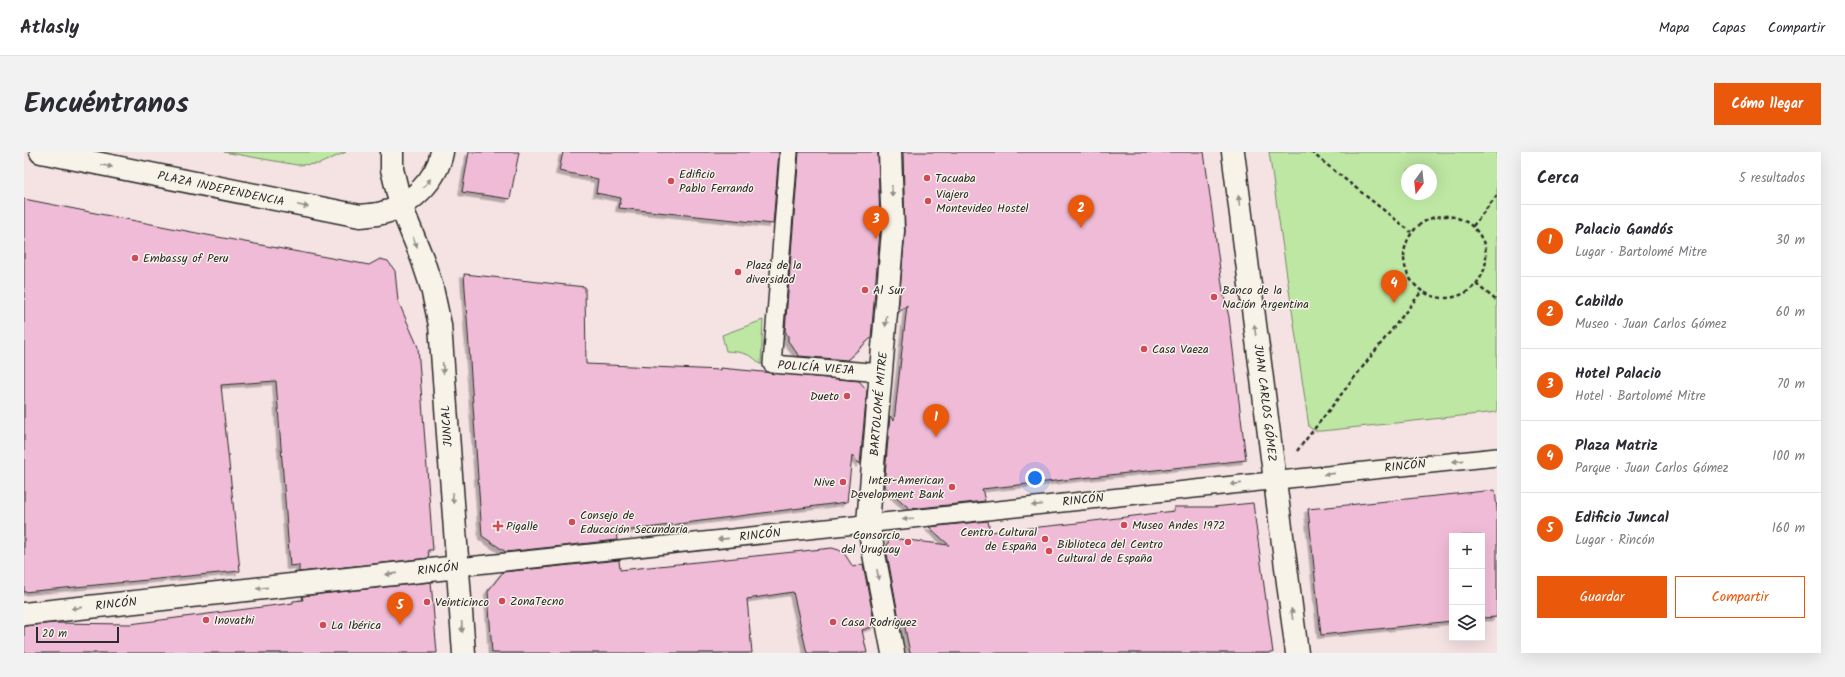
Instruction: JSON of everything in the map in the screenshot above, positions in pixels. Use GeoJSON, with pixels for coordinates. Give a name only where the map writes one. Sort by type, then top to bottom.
{"type":"FeatureCollection","features":[{"type":"Feature","properties":{"kind":"street","name":"PLAZA INDEPENDENCIA"},"geometry":{"type":"LineString","coordinates":[[41,152],[342,214],[360,216],[383,213],[401,206]]}},
{"type":"Feature","properties":{"kind":"street","name":"JUNCAL"},"geometry":{"type":"LineString","coordinates":[[392,152],[392,170],[401,206],[422,258],[432,288],[440,325],[464,653]]}},
{"type":"Feature","properties":{"kind":"street"},"geometry":{"type":"LineString","coordinates":[[401,206],[419,192],[433,176],[442,152]]}},
{"type":"Feature","properties":{"kind":"street","name":"POLICÍA VIEJA"},"geometry":{"type":"LineString","coordinates":[[789,152],[772,364],[882,373]]}},
{"type":"Feature","properties":{"kind":"street","name":"BARTOLOMÉ MITRE"},"geometry":{"type":"LineString","coordinates":[[890,152],[893,231],[868,523],[893,653]]}},
{"type":"Feature","properties":{"kind":"street","name":"JUAN CARLOS GÓMEZ"},"geometry":{"type":"LineString","coordinates":[[1233,152],[1297,653]]}},
{"type":"Feature","properties":{"kind":"street","name":"RINCÓN"},"geometry":{"type":"LineString","coordinates":[[24,614],[1274,479],[1497,457]]}},
{"type":"Feature","properties":{"kind":"path"},"geometry":{"type":"LineString","coordinates":[[1311,152],[1411,232]]}},
{"type":"Feature","properties":{"kind":"path"},"geometry":{"type":"LineString","coordinates":[[1473,226],[1497,195]]}},
{"type":"Feature","properties":{"kind":"path"},"geometry":{"type":"LineString","coordinates":[[1452,216],[1473,226],[1485,244],[1486,265],[1476,284],[1460,295],[1440,298],[1422,291],[1408,275],[1404,253],[1411,232],[1430,218],[1452,216]]}},
{"type":"Feature","properties":{"kind":"path"},"geometry":{"type":"LineString","coordinates":[[1476,284],[1497,301]]}},
{"type":"Feature","properties":{"kind":"path"},"geometry":{"type":"LineString","coordinates":[[1274,479],[1422,291]]}},
{"type":"Feature","properties":{"kind":"green space"},"geometry":{"type":"Polygon","coordinates":[[[224,152],[346,152],[319,164],[297,165],[224,152]]]}},
{"type":"Feature","properties":{"kind":"green space"},"geometry":{"type":"Polygon","coordinates":[[[1269,152],[1497,152],[1497,412],[1315,431],[1309,427],[1269,152]]]}},
{"type":"Feature","properties":{"kind":"green space"},"geometry":{"type":"Polygon","coordinates":[[[763,320],[761,365],[753,358],[745,354],[726,351],[722,335],[763,320]]]}},
{"type":"Feature","properties":{"kind":"building"},"geometry":{"type":"Polygon","coordinates":[[[469,152],[519,152],[510,199],[462,192],[469,152]]]}},
{"type":"Feature","properties":{"kind":"building"},"geometry":{"type":"Polygon","coordinates":[[[563,152],[779,152],[773,224],[619,208],[621,198],[596,193],[598,179],[559,171],[563,152]]]}},
{"type":"Feature","properties":{"kind":"building"},"geometry":{"type":"Polygon","coordinates":[[[799,152],[878,152],[880,231],[871,338],[847,360],[799,356],[788,341],[788,336],[785,331],[799,152]]]}},
{"type":"Feature","properties":{"kind":"building"},"geometry":{"type":"Polygon","coordinates":[[[903,152],[1204,152],[1223,292],[1229,317],[1246,460],[982,489],[985,501],[910,509],[884,486],[890,416],[894,421],[907,305],[898,313],[905,232],[903,152]]]}},
{"type":"Feature","properties":{"kind":"building"},"geometry":{"type":"Polygon","coordinates":[[[24,199],[369,265],[380,259],[388,261],[395,271],[398,301],[418,347],[433,550],[428,550],[429,558],[299,572],[299,565],[290,566],[276,381],[221,385],[240,571],[24,592],[24,199]]]}},
{"type":"Feature","properties":{"kind":"building"},"geometry":{"type":"Polygon","coordinates":[[[464,274],[585,287],[586,364],[720,370],[720,368],[859,381],[867,390],[860,464],[852,456],[847,502],[616,532],[617,540],[506,552],[482,536],[464,274]]]}},
{"type":"Feature","properties":{"kind":"building"},"geometry":{"type":"Polygon","coordinates":[[[1495,490],[1497,509],[1497,617],[1485,618],[1485,533],[1449,533],[1449,621],[1321,635],[1308,509],[1495,490]]]}},
{"type":"Feature","properties":{"kind":"building"},"geometry":{"type":"Polygon","coordinates":[[[1253,503],[1273,653],[910,653],[903,618],[899,619],[886,548],[890,538],[949,545],[929,527],[988,521],[990,532],[1174,511],[1174,507],[1213,507],[1253,503]]]}},
{"type":"Feature","properties":{"kind":"building"},"geometry":{"type":"Polygon","coordinates":[[[832,548],[844,553],[853,567],[863,564],[875,626],[862,630],[867,653],[807,653],[793,592],[747,599],[752,653],[492,653],[488,591],[503,572],[619,560],[620,570],[832,548]]]}},
{"type":"Feature","properties":{"kind":"building"},"geometry":{"type":"Polygon","coordinates":[[[431,582],[437,653],[24,653],[24,626],[54,623],[130,624],[293,603],[293,601],[303,600],[302,596],[431,582]]]}},
{"type":"Feature","properties":{"kind":"place","name":"Tacuaba"},"geometry":{"type":"Point","coordinates":[927,178]}},
{"type":"Feature","properties":{"kind":"place","name":"Edificio Pablo Ferrando"},"geometry":{"type":"Point","coordinates":[671,181]}},
{"type":"Feature","properties":{"kind":"place","name":"Viajero Montevideo Hostel"},"geometry":{"type":"Point","coordinates":[928,201]}},
{"type":"Feature","properties":{"kind":"place","name":"Cabildo"},"geometry":{"type":"Point","coordinates":[1081,228]}},
{"type":"Feature","properties":{"kind":"place","name":"Hotel Palacio"},"geometry":{"type":"Point","coordinates":[876,239]}},
{"type":"Feature","properties":{"kind":"place","name":"Embassy of Peru"},"geometry":{"type":"Point","coordinates":[135,258]}},
{"type":"Feature","properties":{"kind":"place","name":"Plaza de la diversidad"},"geometry":{"type":"Point","coordinates":[738,272]}},
{"type":"Feature","properties":{"kind":"place","name":"Al Sur"},"geometry":{"type":"Point","coordinates":[865,290]}},
{"type":"Feature","properties":{"kind":"place","name":"Banco de la Nación Argentina"},"geometry":{"type":"Point","coordinates":[1214,297]}},
{"type":"Feature","properties":{"kind":"place","name":"Plaza Matriz"},"geometry":{"type":"Point","coordinates":[1394,303]}},
{"type":"Feature","properties":{"kind":"place","name":"Casa Vaeza"},"geometry":{"type":"Point","coordinates":[1144,349]}},
{"type":"Feature","properties":{"kind":"place","name":"Dueto"},"geometry":{"type":"Point","coordinates":[847,396]}},
{"type":"Feature","properties":{"kind":"place","name":"Palacio Gandós"},"geometry":{"type":"Point","coordinates":[936,437]}},
{"type":"Feature","properties":{"kind":"place","name":"Nive"},"geometry":{"type":"Point","coordinates":[843,482]}},
{"type":"Feature","properties":{"kind":"place","name":"Inter-American Development Bank"},"geometry":{"type":"Point","coordinates":[952,487]}},
{"type":"Feature","properties":{"kind":"place","name":"Consejo de Educación Secundaria"},"geometry":{"type":"Point","coordinates":[572,522]}},
{"type":"Feature","properties":{"kind":"place","name":"Museo Andes 1972"},"geometry":{"type":"Point","coordinates":[1124,525]}},
{"type":"Feature","properties":{"kind":"place","name":"Pigalle"},"geometry":{"type":"Point","coordinates":[498,526]}},
{"type":"Feature","properties":{"kind":"place","name":"Centro Cultural de España"},"geometry":{"type":"Point","coordinates":[1045,539]}},
{"type":"Feature","properties":{"kind":"place","name":"Consorcio del Uruguay"},"geometry":{"type":"Point","coordinates":[908,542]}},
{"type":"Feature","properties":{"kind":"place","name":"Biblioteca del Centro Cultural de España"},"geometry":{"type":"Point","coordinates":[1049,551]}},
{"type":"Feature","properties":{"kind":"place","name":"ZonaTecno"},"geometry":{"type":"Point","coordinates":[502,601]}},
{"type":"Feature","properties":{"kind":"place","name":"Veinticinco"},"geometry":{"type":"Point","coordinates":[427,602]}},
{"type":"Feature","properties":{"kind":"place","name":"Inovathi"},"geometry":{"type":"Point","coordinates":[206,620]}},
{"type":"Feature","properties":{"kind":"place","name":"Casa Rodríguez"},"geometry":{"type":"Point","coordinates":[833,622]}},
{"type":"Feature","properties":{"kind":"place","name":"La Ibérica"},"geometry":{"type":"Point","coordinates":[323,625]}},
{"type":"Feature","properties":{"kind":"place","name":"Edificio Juncal"},"geometry":{"type":"Point","coordinates":[400,625]}}]}
